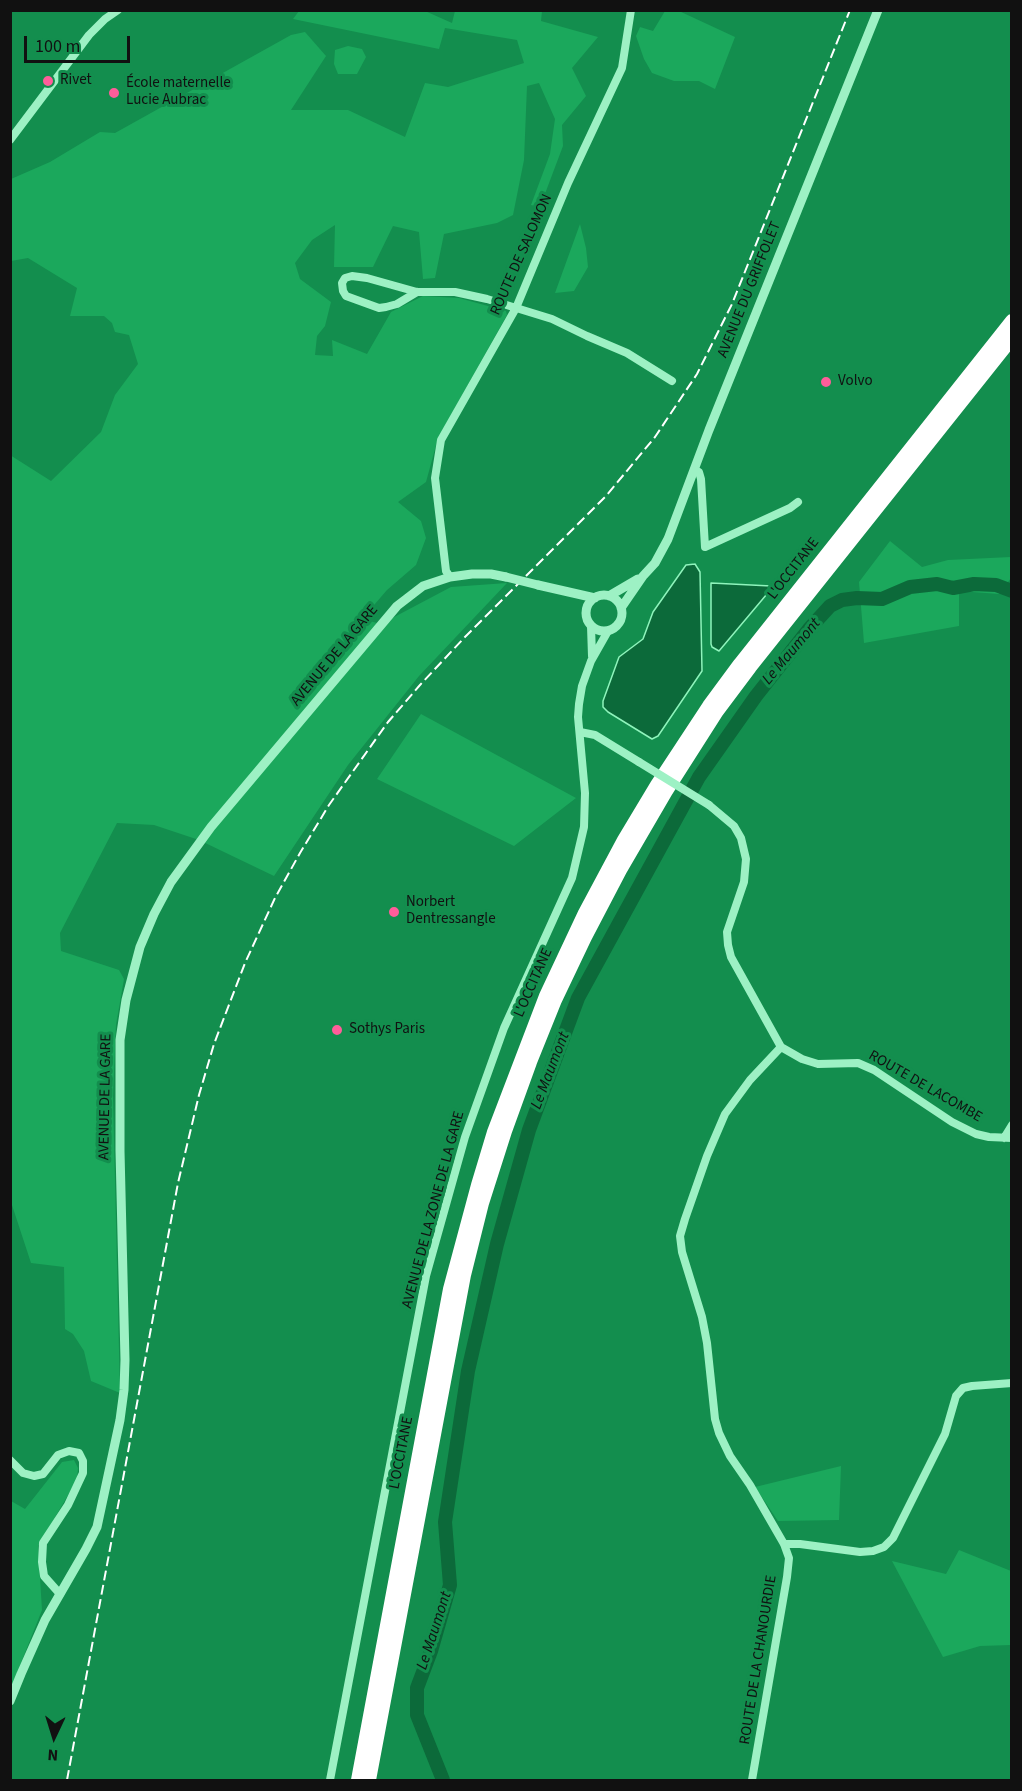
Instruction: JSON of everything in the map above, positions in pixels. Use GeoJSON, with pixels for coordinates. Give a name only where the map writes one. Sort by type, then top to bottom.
{"type":"FeatureCollection","features":[{"type":"Feature","properties":{"kind":"highway","name":"L'OCCITANE"},"geometry":{"type":"LineString","coordinates":[[358,1780],[450,1289],[494,1132],[546,996],[585,913],[624,840],[702,716],[740,664],[1011,321]]}},
{"type":"Feature","properties":{"kind":"highway","name":"L'OCCITANE"},"geometry":{"type":"LineString","coordinates":[[369,1780],[464,1275],[482,1203],[505,1131],[555,1000],[620,870],[666,790],[717,711],[1011,338]]}},
{"type":"Feature","properties":{"kind":"street"},"geometry":{"type":"LineString","coordinates":[[10,140],[88,34],[118,10]]}},
{"type":"Feature","properties":{"kind":"street","name":"ROUTE DE SALOMON"},"geometry":{"type":"LineString","coordinates":[[450,577],[446,571],[435,478],[441,440],[516,308],[568,183],[622,68],[631,10]]}},
{"type":"Feature","properties":{"kind":"street","name":"AVENUE DU GRIFFOLET"},"geometry":{"type":"LineString","coordinates":[[621,608],[655,563],[668,539],[696,470],[709,430],[879,10]]}},
{"type":"Feature","properties":{"kind":"street"},"geometry":{"type":"LineString","coordinates":[[417,292],[397,304],[379,308],[346,296],[342,283],[352,276],[367,278],[417,292],[455,292],[516,308],[552,319],[627,353],[672,381]]}},
{"type":"Feature","properties":{"kind":"street"},"geometry":{"type":"LineString","coordinates":[[696,470],[701,479],[705,547],[790,508],[798,502]]}},
{"type":"Feature","properties":{"kind":"street","name":"AVENUE DE LA GARE"},"geometry":{"type":"LineString","coordinates":[[10,1701],[45,1620],[97,1527],[120,1420],[124,1390],[120,1040],[126,1000],[140,947],[154,914],[171,882],[211,827],[397,606],[423,586],[450,577],[491,574],[595,598]]}},
{"type":"Feature","properties":{"kind":"street"},"geometry":{"type":"LineString","coordinates":[[609,596],[621,608],[621,619],[614,628],[602,631],[591,626],[586,616],[588,605],[595,598],[609,596],[643,576]]}},
{"type":"Feature","properties":{"kind":"street"},"geometry":{"type":"LineString","coordinates":[[563,592],[586,610]]}},
{"type":"Feature","properties":{"kind":"street","name":"AVENUE DE LA ZONE DE LA GARE"},"geometry":{"type":"LineString","coordinates":[[591,626],[591,661]]}},
{"type":"Feature","properties":{"kind":"street","name":"AVENUE DE LA ZONE DE LA GARE"},"geometry":{"type":"LineString","coordinates":[[330,1780],[426,1276],[465,1137],[484,1082],[504,1028],[572,878],[584,827],[585,793],[578,717],[582,687],[591,661],[608,631]]}},
{"type":"Feature","properties":{"kind":"street"},"geometry":{"type":"LineString","coordinates":[[580,732],[595,735],[709,805],[734,826],[741,838],[746,859],[744,882],[727,932],[728,945],[731,957],[781,1047],[750,1080],[725,1114],[696,1187],[680,1236],[682,1252],[702,1317],[715,1419],[719,1433],[730,1456],[750,1485],[784,1544],[860,1552],[884,1547],[893,1538],[945,1434],[956,1396],[963,1388],[1011,1383]]}},
{"type":"Feature","properties":{"kind":"street","name":"ROUTE DE LACOMBE"},"geometry":{"type":"LineString","coordinates":[[781,1047],[802,1059],[818,1064],[858,1063],[874,1070],[952,1122],[976,1134],[1008,1138]]}},
{"type":"Feature","properties":{"kind":"street"},"geometry":{"type":"LineString","coordinates":[[1008,1138],[1011,1125]]}},
{"type":"Feature","properties":{"kind":"street"},"geometry":{"type":"LineString","coordinates":[[10,1460],[22,1473],[34,1476],[43,1474],[58,1455],[69,1451],[79,1453],[83,1461],[82,1473],[68,1505],[43,1543],[44,1576],[60,1594]]}},
{"type":"Feature","properties":{"kind":"street","name":"ROUTE DE LA CHANOURDIE"},"geometry":{"type":"LineString","coordinates":[[752,1780],[788,1577],[789,1558],[784,1544]]}},
{"type":"Feature","properties":{"kind":"shaded area"},"geometry":{"type":"Polygon","coordinates":[[[299,11],[425,11],[452,23],[455,11],[542,11],[541,21],[598,37],[572,68],[586,96],[562,125],[563,146],[540,207],[531,205],[550,154],[555,119],[539,83],[527,86],[524,160],[513,215],[497,223],[444,234],[435,278],[423,279],[419,232],[393,226],[373,267],[334,267],[335,225],[312,240],[295,263],[300,279],[331,302],[325,326],[317,336],[315,355],[333,356],[332,340],[367,354],[391,312],[423,296],[459,298],[506,311],[507,315],[438,438],[426,482],[398,502],[421,521],[426,538],[416,565],[387,590],[362,619],[381,624],[451,587],[507,583],[419,676],[348,765],[274,876],[199,840],[154,825],[117,823],[60,933],[61,951],[119,970],[124,979],[116,1025],[113,1096],[120,1393],[91,1381],[84,1351],[73,1334],[65,1329],[64,1267],[31,1263],[11,1202],[10,455],[51,481],[101,432],[115,395],[138,364],[129,335],[115,332],[112,323],[104,316],[70,316],[77,288],[28,258],[11,261],[11,179],[50,162],[100,132],[115,133],[291,35],[305,32],[326,56],[291,110],[348,110],[405,137],[425,83],[448,87],[524,63],[517,40],[445,28],[439,49],[293,19],[299,11]]]}},
{"type":"Feature","properties":{"kind":"shaded area"},"geometry":{"type":"Polygon","coordinates":[[[665,11],[679,11],[735,37],[715,89],[699,81],[674,81],[652,73],[644,59],[636,36],[640,27],[653,31],[665,11]]]}},
{"type":"Feature","properties":{"kind":"shaded area"},"geometry":{"type":"Polygon","coordinates":[[[348,46],[362,49],[366,57],[357,74],[338,74],[334,64],[335,50],[348,46]]]}},
{"type":"Feature","properties":{"kind":"shaded area"},"geometry":{"type":"Polygon","coordinates":[[[580,224],[588,267],[574,291],[555,293],[580,224]]]}},
{"type":"Feature","properties":{"kind":"shaded area"},"geometry":{"type":"Polygon","coordinates":[[[890,541],[922,567],[948,560],[1011,557],[1011,578],[999,594],[959,591],[959,626],[864,643],[859,582],[890,541]]]}},
{"type":"Feature","properties":{"kind":"shaded area"},"geometry":{"type":"Polygon","coordinates":[[[695,564],[700,572],[702,671],[658,736],[652,739],[608,712],[603,707],[603,701],[619,657],[643,639],[653,612],[686,565],[695,564]]]}},
{"type":"Feature","properties":{"kind":"shaded area"},"geometry":{"type":"Polygon","coordinates":[[[711,583],[771,586],[772,588],[719,651],[711,644],[711,583]]]}},
{"type":"Feature","properties":{"kind":"shaded area"},"geometry":{"type":"Polygon","coordinates":[[[421,714],[576,798],[514,846],[377,779],[421,714]]]}},
{"type":"Feature","properties":{"kind":"shaded area"},"geometry":{"type":"Polygon","coordinates":[[[74,1460],[78,1468],[77,1480],[38,1546],[42,1610],[11,1688],[11,1501],[25,1509],[62,1462],[74,1460]]]}},
{"type":"Feature","properties":{"kind":"shaded area"},"geometry":{"type":"Polygon","coordinates":[[[841,1466],[839,1520],[778,1521],[755,1487],[841,1466]]]}},
{"type":"Feature","properties":{"kind":"shaded area"},"geometry":{"type":"Polygon","coordinates":[[[959,1550],[1011,1571],[1011,1645],[980,1646],[943,1657],[892,1561],[946,1574],[959,1550]]]}},
{"type":"Feature","properties":{"kind":"waterway","name":"Le Maumont"},"geometry":{"type":"LineString","coordinates":[[443,1780],[417,1715],[417,1688],[431,1651],[450,1585],[445,1522],[468,1371],[497,1244],[529,1130],[578,998],[699,777],[756,696],[830,606],[842,600],[882,599],[910,587],[937,584],[953,588],[974,584],[996,585],[1012,591]]}},
{"type":"Feature","properties":{"kind":"railway"},"geometry":{"type":"LineString","coordinates":[[67,1780],[178,1183],[214,1044],[245,963],[275,898],[300,853],[329,805],[388,722],[464,638],[606,496],[655,437],[697,374],[732,304],[850,10]]}},
{"type":"Feature","properties":{"kind":"place","name":"Rivet"},"geometry":{"type":"Point","coordinates":[48,81]}},
{"type":"Feature","properties":{"kind":"place","name":"École maternelle Lucie Aubrac"},"geometry":{"type":"Point","coordinates":[114,93]}},
{"type":"Feature","properties":{"kind":"place","name":"Volvo"},"geometry":{"type":"Point","coordinates":[826,382]}},
{"type":"Feature","properties":{"kind":"place","name":"Norbert Dentressangle"},"geometry":{"type":"Point","coordinates":[394,912]}},
{"type":"Feature","properties":{"kind":"place","name":"Sothys Paris"},"geometry":{"type":"Point","coordinates":[337,1030]}}]}
